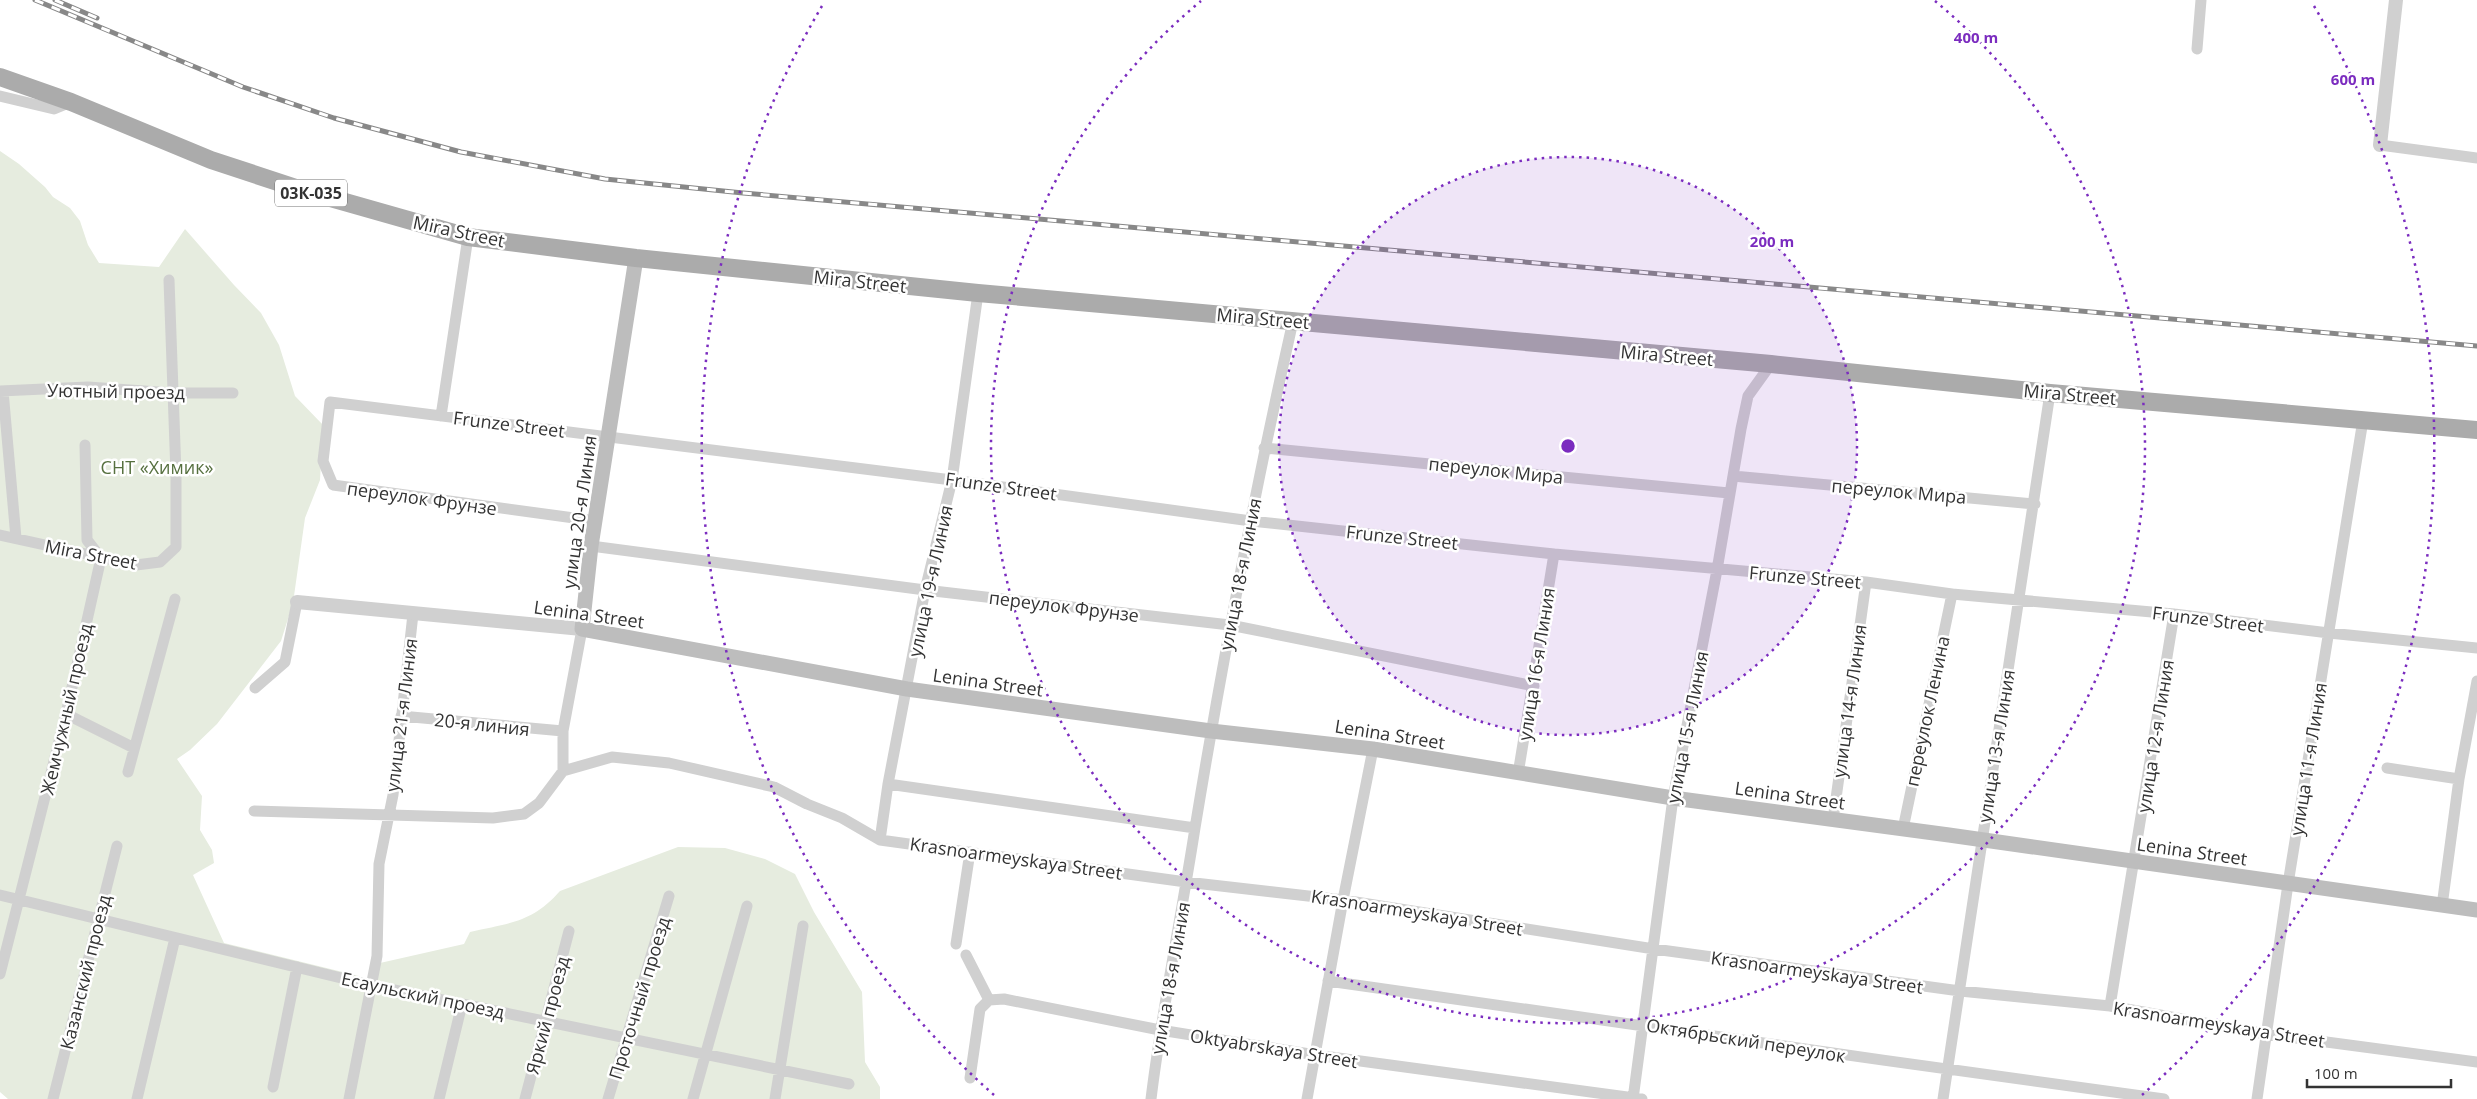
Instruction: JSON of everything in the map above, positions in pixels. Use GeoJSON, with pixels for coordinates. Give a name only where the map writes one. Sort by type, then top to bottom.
{"type":"FeatureCollection","features":[{"type":"Feature","properties":{"kind":"main road","name":"Mira Street"},"geometry":{"type":"LineString","coordinates":[[0,77],[71,102],[211,160],[299,189],[468,237],[636,258],[978,293],[1771,364],[2050,393],[2477,430]]}},
{"type":"Feature","properties":{"kind":"main road","name":"улица 20-я Линия"},"geometry":{"type":"LineString","coordinates":[[582,629],[608,436],[636,258]]}},
{"type":"Feature","properties":{"kind":"main road","name":"Lenina Street"},"geometry":{"type":"LineString","coordinates":[[582,629],[907,690],[1211,730],[1374,749],[1673,798],[2477,910]]}},
{"type":"Feature","properties":{"kind":"street"},"geometry":{"type":"LineString","coordinates":[[2196,50],[2202,0]]}},
{"type":"Feature","properties":{"kind":"street"},"geometry":{"type":"LineString","coordinates":[[2396,0],[2380,145],[2477,158]]}},
{"type":"Feature","properties":{"kind":"street"},"geometry":{"type":"LineString","coordinates":[[0,96],[54,109],[71,102]]}},
{"type":"Feature","properties":{"kind":"street"},"geometry":{"type":"LineString","coordinates":[[441,416],[468,237]]}},
{"type":"Feature","properties":{"kind":"street"},"geometry":{"type":"LineString","coordinates":[[169,280],[172,393]]}},
{"type":"Feature","properties":{"kind":"street","name":"улица 19-я Линия"},"geometry":{"type":"LineString","coordinates":[[880,840],[888,784],[925,590],[952,480],[978,293]]}},
{"type":"Feature","properties":{"kind":"street","name":"улица 18-я Линия"},"geometry":{"type":"LineString","coordinates":[[1151,1099],[1160,1030],[1230,625],[1264,448],[1293,321]]}},
{"type":"Feature","properties":{"kind":"street","name":"улица 15-я Линия"},"geometry":{"type":"LineString","coordinates":[[1636,1099],[1673,798],[1717,570],[1732,476],[1748,396],[1771,364]]}},
{"type":"Feature","properties":{"kind":"street","name":"Уютный проезд"},"geometry":{"type":"LineString","coordinates":[[2,391],[88,387],[172,393],[233,393]]}},
{"type":"Feature","properties":{"kind":"street"},"geometry":{"type":"LineString","coordinates":[[2,391],[16,538]]}},
{"type":"Feature","properties":{"kind":"street","name":"Mira Street"},"geometry":{"type":"LineString","coordinates":[[0,535],[136,565],[160,562],[176,547],[176,474],[172,393]]}},
{"type":"Feature","properties":{"kind":"street","name":"улица 13-я Линия"},"geometry":{"type":"LineString","coordinates":[[1943,1099],[1981,840],[2035,504],[2050,393]]}},
{"type":"Feature","properties":{"kind":"street","name":"Frunze Street"},"geometry":{"type":"LineString","coordinates":[[330,402],[952,480],[1251,521],[1554,554],[1866,582],[1952,594],[2174,614],[2329,633],[2477,648]]}},
{"type":"Feature","properties":{"kind":"street","name":"переулок Фрунзе"},"geometry":{"type":"LineString","coordinates":[[330,402],[323,460],[333,486],[596,521]]}},
{"type":"Feature","properties":{"kind":"street","name":"улица 11-я Линия"},"geometry":{"type":"LineString","coordinates":[[2257,1099],[2288,884],[2363,420]]}},
{"type":"Feature","properties":{"kind":"street"},"geometry":{"type":"LineString","coordinates":[[85,445],[87,540],[101,558]]}},
{"type":"Feature","properties":{"kind":"street","name":"переулок Мира"},"geometry":{"type":"LineString","coordinates":[[1264,448],[1729,493]]}},
{"type":"Feature","properties":{"kind":"street","name":"переулок Мира"},"geometry":{"type":"LineString","coordinates":[[1732,476],[2035,504]]}},
{"type":"Feature","properties":{"kind":"street","name":"переулок Фрунзе"},"geometry":{"type":"LineString","coordinates":[[592,546],[925,590],[1230,625],[1534,686]]}},
{"type":"Feature","properties":{"kind":"street","name":"улица 16-я Линия"},"geometry":{"type":"LineString","coordinates":[[1518,774],[1534,686],[1554,554]]}},
{"type":"Feature","properties":{"kind":"street","name":"Жемчужный проезд"},"geometry":{"type":"LineString","coordinates":[[0,974],[66,714],[101,558]]}},
{"type":"Feature","properties":{"kind":"street","name":"улица 14-я Линия"},"geometry":{"type":"LineString","coordinates":[[1833,820],[1866,582]]}},
{"type":"Feature","properties":{"kind":"street","name":"переулок Ленина"},"geometry":{"type":"LineString","coordinates":[[1903,829],[1952,594]]}},
{"type":"Feature","properties":{"kind":"street"},"geometry":{"type":"LineString","coordinates":[[128,772],[175,599]]}},
{"type":"Feature","properties":{"kind":"street"},"geometry":{"type":"LineString","coordinates":[[255,688],[285,662],[297,602]]}},
{"type":"Feature","properties":{"kind":"street","name":"Lenina Street"},"geometry":{"type":"LineString","coordinates":[[297,602],[582,629]]}},
{"type":"Feature","properties":{"kind":"street","name":"улица 21-я Линия"},"geometry":{"type":"LineString","coordinates":[[388,816],[393,795],[413,614]]}},
{"type":"Feature","properties":{"kind":"street","name":"улица 12-я Линия"},"geometry":{"type":"LineString","coordinates":[[2110,1006],[2174,614]]}},
{"type":"Feature","properties":{"kind":"street","name":"улица 20-я Линия"},"geometry":{"type":"LineString","coordinates":[[563,771],[563,731],[582,629]]}},
{"type":"Feature","properties":{"kind":"street"},"geometry":{"type":"LineString","coordinates":[[2442,906],[2459,779],[2477,681]]}},
{"type":"Feature","properties":{"kind":"street"},"geometry":{"type":"LineString","coordinates":[[66,714],[134,748]]}},
{"type":"Feature","properties":{"kind":"street","name":"20-я линия"},"geometry":{"type":"LineString","coordinates":[[401,716],[563,731]]}},
{"type":"Feature","properties":{"kind":"street"},"geometry":{"type":"LineString","coordinates":[[1307,1099],[1343,900],[1374,749]]}},
{"type":"Feature","properties":{"kind":"street","name":"Krasnoarmeyskaya Street"},"geometry":{"type":"LineString","coordinates":[[563,771],[612,757],[669,763],[774,787],[807,804],[842,818],[880,840],[1186,882],[1343,900],[1654,949],[1960,991],[2110,1006],[2266,1034],[2477,1062]]}},
{"type":"Feature","properties":{"kind":"street"},"geometry":{"type":"LineString","coordinates":[[2387,768],[2459,779]]}},
{"type":"Feature","properties":{"kind":"street"},"geometry":{"type":"LineString","coordinates":[[254,812],[464,819],[524,814],[539,803],[563,771]]}},
{"type":"Feature","properties":{"kind":"street"},"geometry":{"type":"LineString","coordinates":[[888,784],[1196,828]]}},
{"type":"Feature","properties":{"kind":"street"},"geometry":{"type":"LineString","coordinates":[[349,1099],[377,956],[379,864],[388,816]]}},
{"type":"Feature","properties":{"kind":"street","name":"Казанский проезд"},"geometry":{"type":"LineString","coordinates":[[53,1099],[117,846]]}},
{"type":"Feature","properties":{"kind":"street"},"geometry":{"type":"LineString","coordinates":[[956,944],[970,852]]}},
{"type":"Feature","properties":{"kind":"street","name":"Есаульский проезд"},"geometry":{"type":"LineString","coordinates":[[0,895],[370,985],[707,1053],[849,1084]]}},
{"type":"Feature","properties":{"kind":"street","name":"Проточный проезд"},"geometry":{"type":"LineString","coordinates":[[608,1099],[669,896]]}},
{"type":"Feature","properties":{"kind":"street"},"geometry":{"type":"LineString","coordinates":[[694,1099],[747,906]]}},
{"type":"Feature","properties":{"kind":"street"},"geometry":{"type":"LineString","coordinates":[[775,1099],[803,926]]}},
{"type":"Feature","properties":{"kind":"street","name":"Яркий проезд"},"geometry":{"type":"LineString","coordinates":[[525,1099],[569,932]]}},
{"type":"Feature","properties":{"kind":"street"},"geometry":{"type":"LineString","coordinates":[[137,1099],[175,938]]}},
{"type":"Feature","properties":{"kind":"street"},"geometry":{"type":"LineString","coordinates":[[966,955],[989,1000],[980,1009],[970,1078]]}},
{"type":"Feature","properties":{"kind":"street"},"geometry":{"type":"LineString","coordinates":[[273,1087],[296,967]]}},
{"type":"Feature","properties":{"kind":"street","name":"Октябрьский переулок"},"geometry":{"type":"LineString","coordinates":[[1328,981],[1644,1024],[1948,1070],[2164,1099]]}},
{"type":"Feature","properties":{"kind":"street","name":"Oktyabrskaya Street"},"geometry":{"type":"LineString","coordinates":[[989,1000],[1004,999],[1160,1030],[1316,1055],[1636,1099]]}},
{"type":"Feature","properties":{"kind":"street"},"geometry":{"type":"LineString","coordinates":[[439,1099],[462,1004]]}},
{"type":"Feature","properties":{"kind":"green space","name":"СНТ «Химик»"},"geometry":{"type":"Polygon","coordinates":[[[0,151],[19,164],[45,187],[53,197],[70,208],[80,221],[88,245],[99,263],[159,267],[185,229],[261,313],[279,345],[295,396],[323,425],[320,480],[305,518],[293,603],[281,641],[217,724],[190,750],[177,759],[202,796],[200,830],[212,850],[214,863],[193,875],[224,943],[359,976],[370,985],[380,963],[464,944],[470,932],[508,924],[530,916],[550,902],[560,891],[678,847],[725,848],[765,859],[795,874],[814,912],[862,992],[865,1062],[880,1087],[880,1099],[8,1099],[0,1092],[0,151]]]}},
{"type":"Feature","properties":{"kind":"railway"},"geometry":{"type":"LineString","coordinates":[[35,0],[243,87],[334,118],[461,152],[605,179],[743,193],[2477,346]]}},
{"type":"Feature","properties":{"kind":"railway"},"geometry":{"type":"LineString","coordinates":[[55,0],[97,18]]}}]}
